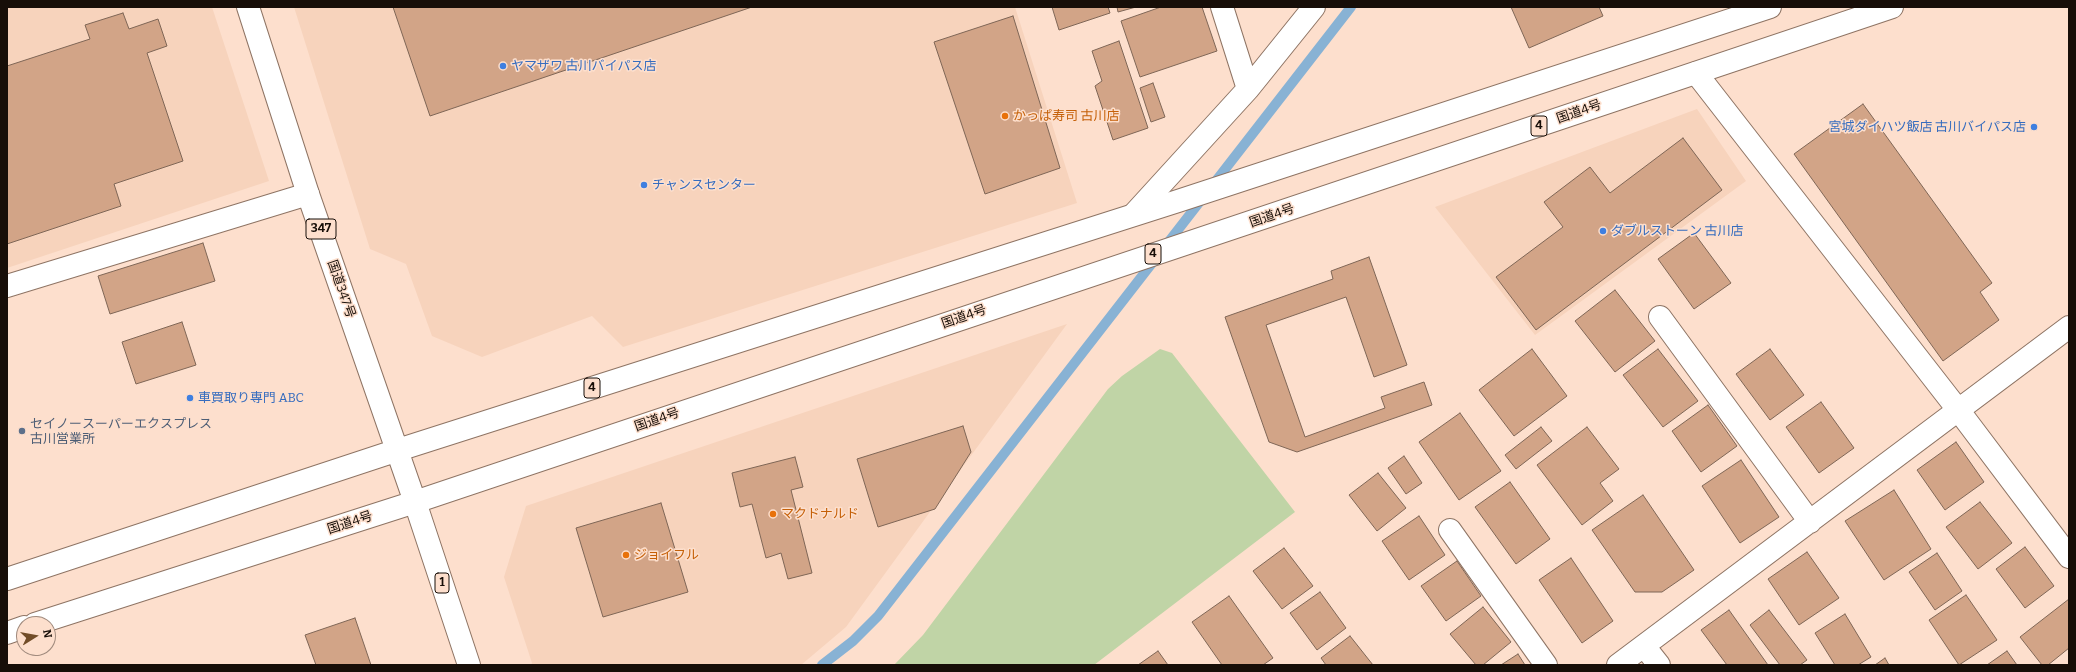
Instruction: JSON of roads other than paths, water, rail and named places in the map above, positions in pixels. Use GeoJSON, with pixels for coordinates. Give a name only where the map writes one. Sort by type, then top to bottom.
{"type":"FeatureCollection","features":[{"type":"Feature","properties":{"kind":"main road","name":"国道347号"},"geometry":{"type":"LineString","coordinates":[[248,7],[308,194],[415,502]]}},
{"type":"Feature","properties":{"kind":"main road"},"geometry":{"type":"LineString","coordinates":[[1222,7],[1248,89]]}},
{"type":"Feature","properties":{"kind":"main road"},"geometry":{"type":"LineString","coordinates":[[1134,214],[1248,89],[1314,7]]}},
{"type":"Feature","properties":{"kind":"main road","name":"4"},"geometry":{"type":"LineString","coordinates":[[7,579],[398,450],[1178,201],[1770,7]]}},
{"type":"Feature","properties":{"kind":"main road","name":"国道4号"},"geometry":{"type":"LineString","coordinates":[[56,617],[415,502],[1892,7]]}},
{"type":"Feature","properties":{"kind":"main road"},"geometry":{"type":"LineString","coordinates":[[1696,73],[1959,411],[2069,557]]}},
{"type":"Feature","properties":{"kind":"main road"},"geometry":{"type":"LineString","coordinates":[[7,286],[308,194]]}},
{"type":"Feature","properties":{"kind":"main road"},"geometry":{"type":"LineString","coordinates":[[1660,317],[1810,522]]}},
{"type":"Feature","properties":{"kind":"main road"},"geometry":{"type":"LineString","coordinates":[[1618,665],[1959,411],[2069,327]]}},
{"type":"Feature","properties":{"kind":"main road","name":"1"},"geometry":{"type":"LineString","coordinates":[[415,502],[469,665]]}},
{"type":"Feature","properties":{"kind":"main road"},"geometry":{"type":"LineString","coordinates":[[1450,530],[1546,665]]}},
{"type":"Feature","properties":{"kind":"main road"},"geometry":{"type":"LineString","coordinates":[[1644,646],[1659,665]]}},
{"type":"Feature","properties":{"kind":"waterway"},"geometry":{"type":"LineString","coordinates":[[822,665],[853,641],[878,616],[1351,7]]}},
{"type":"Feature","properties":{"kind":"place","name":"ヤマザワ 古川バイパス店"},"geometry":{"type":"Point","coordinates":[503,66]}},
{"type":"Feature","properties":{"kind":"place","name":"かっぱ寿司 古川店"},"geometry":{"type":"Point","coordinates":[1005,116]}},
{"type":"Feature","properties":{"kind":"place","name":"宮城ダイハツ飯店 古川バイパス店"},"geometry":{"type":"Point","coordinates":[2034,127]}},
{"type":"Feature","properties":{"kind":"place","name":"チャンスセンター"},"geometry":{"type":"Point","coordinates":[644,185]}},
{"type":"Feature","properties":{"kind":"place","name":"ダブルストーン 古川店"},"geometry":{"type":"Point","coordinates":[1603,231]}},
{"type":"Feature","properties":{"kind":"place","name":"車買取り専門 ABC"},"geometry":{"type":"Point","coordinates":[190,398]}},
{"type":"Feature","properties":{"kind":"place","name":"セイノースーパーエクスプレス 古川営業所"},"geometry":{"type":"Point","coordinates":[22,431]}},
{"type":"Feature","properties":{"kind":"place","name":"マクドナルド"},"geometry":{"type":"Point","coordinates":[773,514]}},
{"type":"Feature","properties":{"kind":"place","name":"ジョイフル"},"geometry":{"type":"Point","coordinates":[626,555]}}]}
